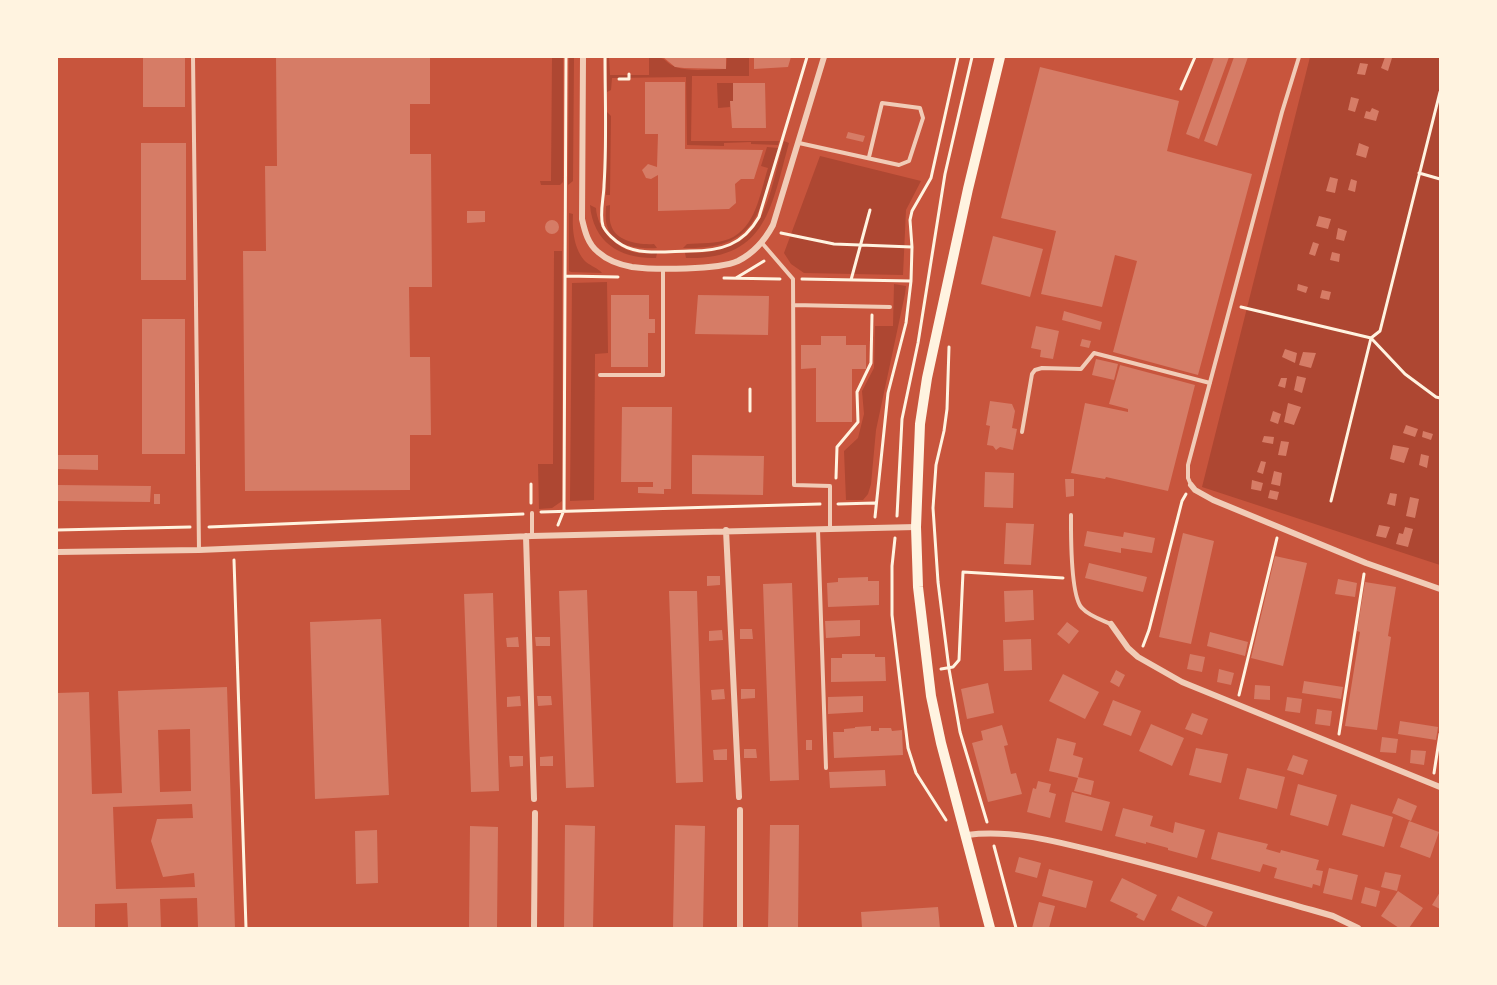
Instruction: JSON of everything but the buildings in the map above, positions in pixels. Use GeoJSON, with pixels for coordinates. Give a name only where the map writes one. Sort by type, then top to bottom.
{"type":"FeatureCollection","features":[{"type":"Feature","properties":{"kind":"main road"},"geometry":{"type":"LineString","coordinates":[[990,928],[941,742],[927,670],[918,587],[916,528],[920,424],[928,368],[1000,57]]}},
{"type":"Feature","properties":{"kind":"street"},"geometry":{"type":"LineString","coordinates":[[582,57],[582,219],[586,234],[591,245],[610,260],[630,266],[663,267],[708,267],[736,262],[762,243],[779,212],[824,57]]}},
{"type":"Feature","properties":{"kind":"street"},"geometry":{"type":"LineString","coordinates":[[1191,485],[1202,495],[1366,563],[1440,589]]}},
{"type":"Feature","properties":{"kind":"street"},"geometry":{"type":"LineString","coordinates":[[57,552],[234,549],[726,530],[916,528]]}},
{"type":"Feature","properties":{"kind":"street"},"geometry":{"type":"LineString","coordinates":[[726,530],[739,797]]}},
{"type":"Feature","properties":{"kind":"street"},"geometry":{"type":"LineString","coordinates":[[529,536],[534,800]]}},
{"type":"Feature","properties":{"kind":"street"},"geometry":{"type":"LineString","coordinates":[[1111,624],[1128,648],[1138,657],[1182,682],[1440,787]]}},
{"type":"Feature","properties":{"kind":"street"},"geometry":{"type":"LineString","coordinates":[[740,810],[740,928]]}},
{"type":"Feature","properties":{"kind":"street"},"geometry":{"type":"LineString","coordinates":[[534,928],[535,813]]}},
{"type":"Feature","properties":{"kind":"street"},"geometry":{"type":"LineString","coordinates":[[967,835],[990,832],[1008,833],[1133,860],[1333,916],[1358,928]]}},
{"type":"Feature","properties":{"kind":"lane"},"geometry":{"type":"LineString","coordinates":[[193,57],[199,550]]}},
{"type":"Feature","properties":{"kind":"lane"},"geometry":{"type":"LineString","coordinates":[[1191,485],[1188,478],[1188,465],[1299,57]]}},
{"type":"Feature","properties":{"kind":"lane"},"geometry":{"type":"LineString","coordinates":[[799,143],[899,165],[909,161],[923,118],[920,108],[882,103],[868,158]]}},
{"type":"Feature","properties":{"kind":"lane"},"geometry":{"type":"LineString","coordinates":[[762,243],[793,279],[794,485],[830,486],[830,529]]}},
{"type":"Feature","properties":{"kind":"lane"},"geometry":{"type":"LineString","coordinates":[[600,375],[663,375],[663,267]]}},
{"type":"Feature","properties":{"kind":"lane"},"geometry":{"type":"LineString","coordinates":[[793,305],[890,307]]}},
{"type":"Feature","properties":{"kind":"lane"},"geometry":{"type":"LineString","coordinates":[[1022,432],[1032,375],[1035,370],[1042,368],[1081,369],[1094,352],[1210,383]]}},
{"type":"Feature","properties":{"kind":"lane"},"geometry":{"type":"LineString","coordinates":[[529,536],[531,513]]}},
{"type":"Feature","properties":{"kind":"lane"},"geometry":{"type":"LineString","coordinates":[[1071,515],[1074,578],[1078,603],[1082,609],[1111,624]]}},
{"type":"Feature","properties":{"kind":"lane"},"geometry":{"type":"LineString","coordinates":[[818,529],[825,768]]}},
{"type":"Feature","properties":{"kind":"path"},"geometry":{"type":"LineString","coordinates":[[554,535],[564,510],[566,57]]}},
{"type":"Feature","properties":{"kind":"path"},"geometry":{"type":"LineString","coordinates":[[605,57],[602,221],[604,229],[617,241],[629,248],[641,251],[704,251],[730,245],[741,239],[751,231],[759,217],[807,57]]}},
{"type":"Feature","properties":{"kind":"path"},"geometry":{"type":"LineString","coordinates":[[874,528],[888,393],[906,323],[911,281],[910,220],[912,211],[931,178],[958,57]]}},
{"type":"Feature","properties":{"kind":"path"},"geometry":{"type":"LineString","coordinates":[[946,820],[916,772],[908,748],[892,615],[892,566],[902,419],[918,343],[945,174],[972,57]]}},
{"type":"Feature","properties":{"kind":"path"},"geometry":{"type":"LineString","coordinates":[[1181,89],[1195,57]]}},
{"type":"Feature","properties":{"kind":"path"},"geometry":{"type":"LineString","coordinates":[[619,79],[629,79],[629,74]]}},
{"type":"Feature","properties":{"kind":"path"},"geometry":{"type":"LineString","coordinates":[[1330,501],[1371,338],[1380,331],[1440,92]]}},
{"type":"Feature","properties":{"kind":"path"},"geometry":{"type":"LineString","coordinates":[[1419,173],[1440,178]]}},
{"type":"Feature","properties":{"kind":"path"},"geometry":{"type":"LineString","coordinates":[[851,280],[870,210]]}},
{"type":"Feature","properties":{"kind":"path"},"geometry":{"type":"LineString","coordinates":[[770,230],[834,244],[912,247]]}},
{"type":"Feature","properties":{"kind":"path"},"geometry":{"type":"LineString","coordinates":[[736,278],[772,255]]}},
{"type":"Feature","properties":{"kind":"path"},"geometry":{"type":"LineString","coordinates":[[566,276],[620,277]]}},
{"type":"Feature","properties":{"kind":"path"},"geometry":{"type":"LineString","coordinates":[[717,278],[911,281]]}},
{"type":"Feature","properties":{"kind":"path"},"geometry":{"type":"LineString","coordinates":[[1231,305],[1371,338],[1405,374],[1440,398]]}},
{"type":"Feature","properties":{"kind":"path"},"geometry":{"type":"LineString","coordinates":[[836,481],[837,447],[858,422],[857,392],[871,363],[872,307]]}},
{"type":"Feature","properties":{"kind":"path"},"geometry":{"type":"LineString","coordinates":[[949,343],[944,431],[936,465],[933,508],[938,582],[960,732],[1016,928]]}},
{"type":"Feature","properties":{"kind":"path"},"geometry":{"type":"LineString","coordinates":[[750,389],[750,411]]}},
{"type":"Feature","properties":{"kind":"path"},"geometry":{"type":"LineString","coordinates":[[531,484],[531,513]]}},
{"type":"Feature","properties":{"kind":"path"},"geometry":{"type":"LineString","coordinates":[[1138,657],[1149,630],[1182,501],[1191,485]]}},
{"type":"Feature","properties":{"kind":"path"},"geometry":{"type":"LineString","coordinates":[[57,530],[198,527],[564,510],[875,503]]}},
{"type":"Feature","properties":{"kind":"path"},"geometry":{"type":"LineString","coordinates":[[1237,705],[1280,527]]}},
{"type":"Feature","properties":{"kind":"path"},"geometry":{"type":"LineString","coordinates":[[234,549],[246,928]]}},
{"type":"Feature","properties":{"kind":"path"},"geometry":{"type":"LineString","coordinates":[[1337,744],[1366,563]]}},
{"type":"Feature","properties":{"kind":"path"},"geometry":{"type":"LineString","coordinates":[[927,670],[949,669],[959,660],[963,572],[1074,578]]}},
{"type":"Feature","properties":{"kind":"path"},"geometry":{"type":"LineString","coordinates":[[1433,784],[1440,734]]}},
{"type":"Feature","properties":{"kind":"shaded area"},"geometry":{"type":"Polygon","coordinates":[[[552,57],[563,57],[563,182],[560,185],[541,185],[540,181],[551,181],[552,57]]]}},
{"type":"Feature","properties":{"kind":"shaded area"},"geometry":{"type":"Polygon","coordinates":[[[569,57],[574,57],[573,181],[568,185],[569,57]]]}},
{"type":"Feature","properties":{"kind":"shaded area"},"geometry":{"type":"Polygon","coordinates":[[[607,57],[609,57],[610,75],[649,75],[649,57],[663,59],[682,69],[700,70],[726,69],[727,57],[749,57],[749,76],[692,76],[691,141],[779,141],[778,145],[751,144],[751,142],[724,143],[724,146],[687,145],[686,77],[612,78],[611,90],[607,92],[607,57]]]}},
{"type":"Feature","properties":{"kind":"shaded area"},"geometry":{"type":"Polygon","coordinates":[[[1310,57],[1440,57],[1440,565],[1202,487],[1310,57]]]}},
{"type":"Feature","properties":{"kind":"shaded area"},"geometry":{"type":"Polygon","coordinates":[[[717,83],[733,83],[733,101],[730,101],[730,107],[718,108],[717,83]]]}},
{"type":"Feature","properties":{"kind":"shaded area"},"geometry":{"type":"Polygon","coordinates":[[[607,112],[611,116],[610,195],[606,195],[607,112]]]}},
{"type":"Feature","properties":{"kind":"shaded area"},"geometry":{"type":"Polygon","coordinates":[[[784,141],[789,143],[777,188],[761,225],[749,239],[734,250],[713,256],[686,258],[685,253],[712,251],[732,245],[747,235],[758,222],[766,205],[784,141]]]}},
{"type":"Feature","properties":{"kind":"shaded area"},"geometry":{"type":"Polygon","coordinates":[[[767,147],[778,148],[766,190],[753,222],[742,234],[728,242],[708,247],[683,248],[687,244],[724,241],[738,234],[745,227],[756,209],[768,168],[761,166],[767,147]]]}},
{"type":"Feature","properties":{"kind":"shaded area"},"geometry":{"type":"Polygon","coordinates":[[[820,156],[921,181],[906,210],[903,275],[804,273],[791,264],[784,253],[820,156]]]}},
{"type":"Feature","properties":{"kind":"shaded area"},"geometry":{"type":"Polygon","coordinates":[[[590,205],[596,208],[600,223],[615,243],[637,253],[657,253],[656,258],[631,255],[611,246],[597,229],[590,205]]]}},
{"type":"Feature","properties":{"kind":"shaded area"},"geometry":{"type":"Polygon","coordinates":[[[610,205],[610,223],[618,235],[636,243],[654,244],[657,248],[635,247],[615,238],[610,233],[606,221],[606,206],[610,205]]]}},
{"type":"Feature","properties":{"kind":"shaded area"},"geometry":{"type":"Polygon","coordinates":[[[569,213],[573,214],[576,246],[579,252],[586,262],[602,273],[569,271],[569,213]]]}},
{"type":"Feature","properties":{"kind":"shaded area"},"geometry":{"type":"Polygon","coordinates":[[[554,251],[562,251],[562,501],[552,508],[539,509],[538,464],[553,464],[554,251]]]}},
{"type":"Feature","properties":{"kind":"shaded area"},"geometry":{"type":"Polygon","coordinates":[[[607,282],[608,353],[595,354],[594,500],[570,501],[572,283],[607,282]]]}},
{"type":"Feature","properties":{"kind":"shaded area"},"geometry":{"type":"Polygon","coordinates":[[[894,284],[906,286],[876,430],[871,484],[863,500],[846,500],[844,451],[858,438],[864,414],[862,391],[874,368],[875,326],[893,326],[894,284]]]}}]}
